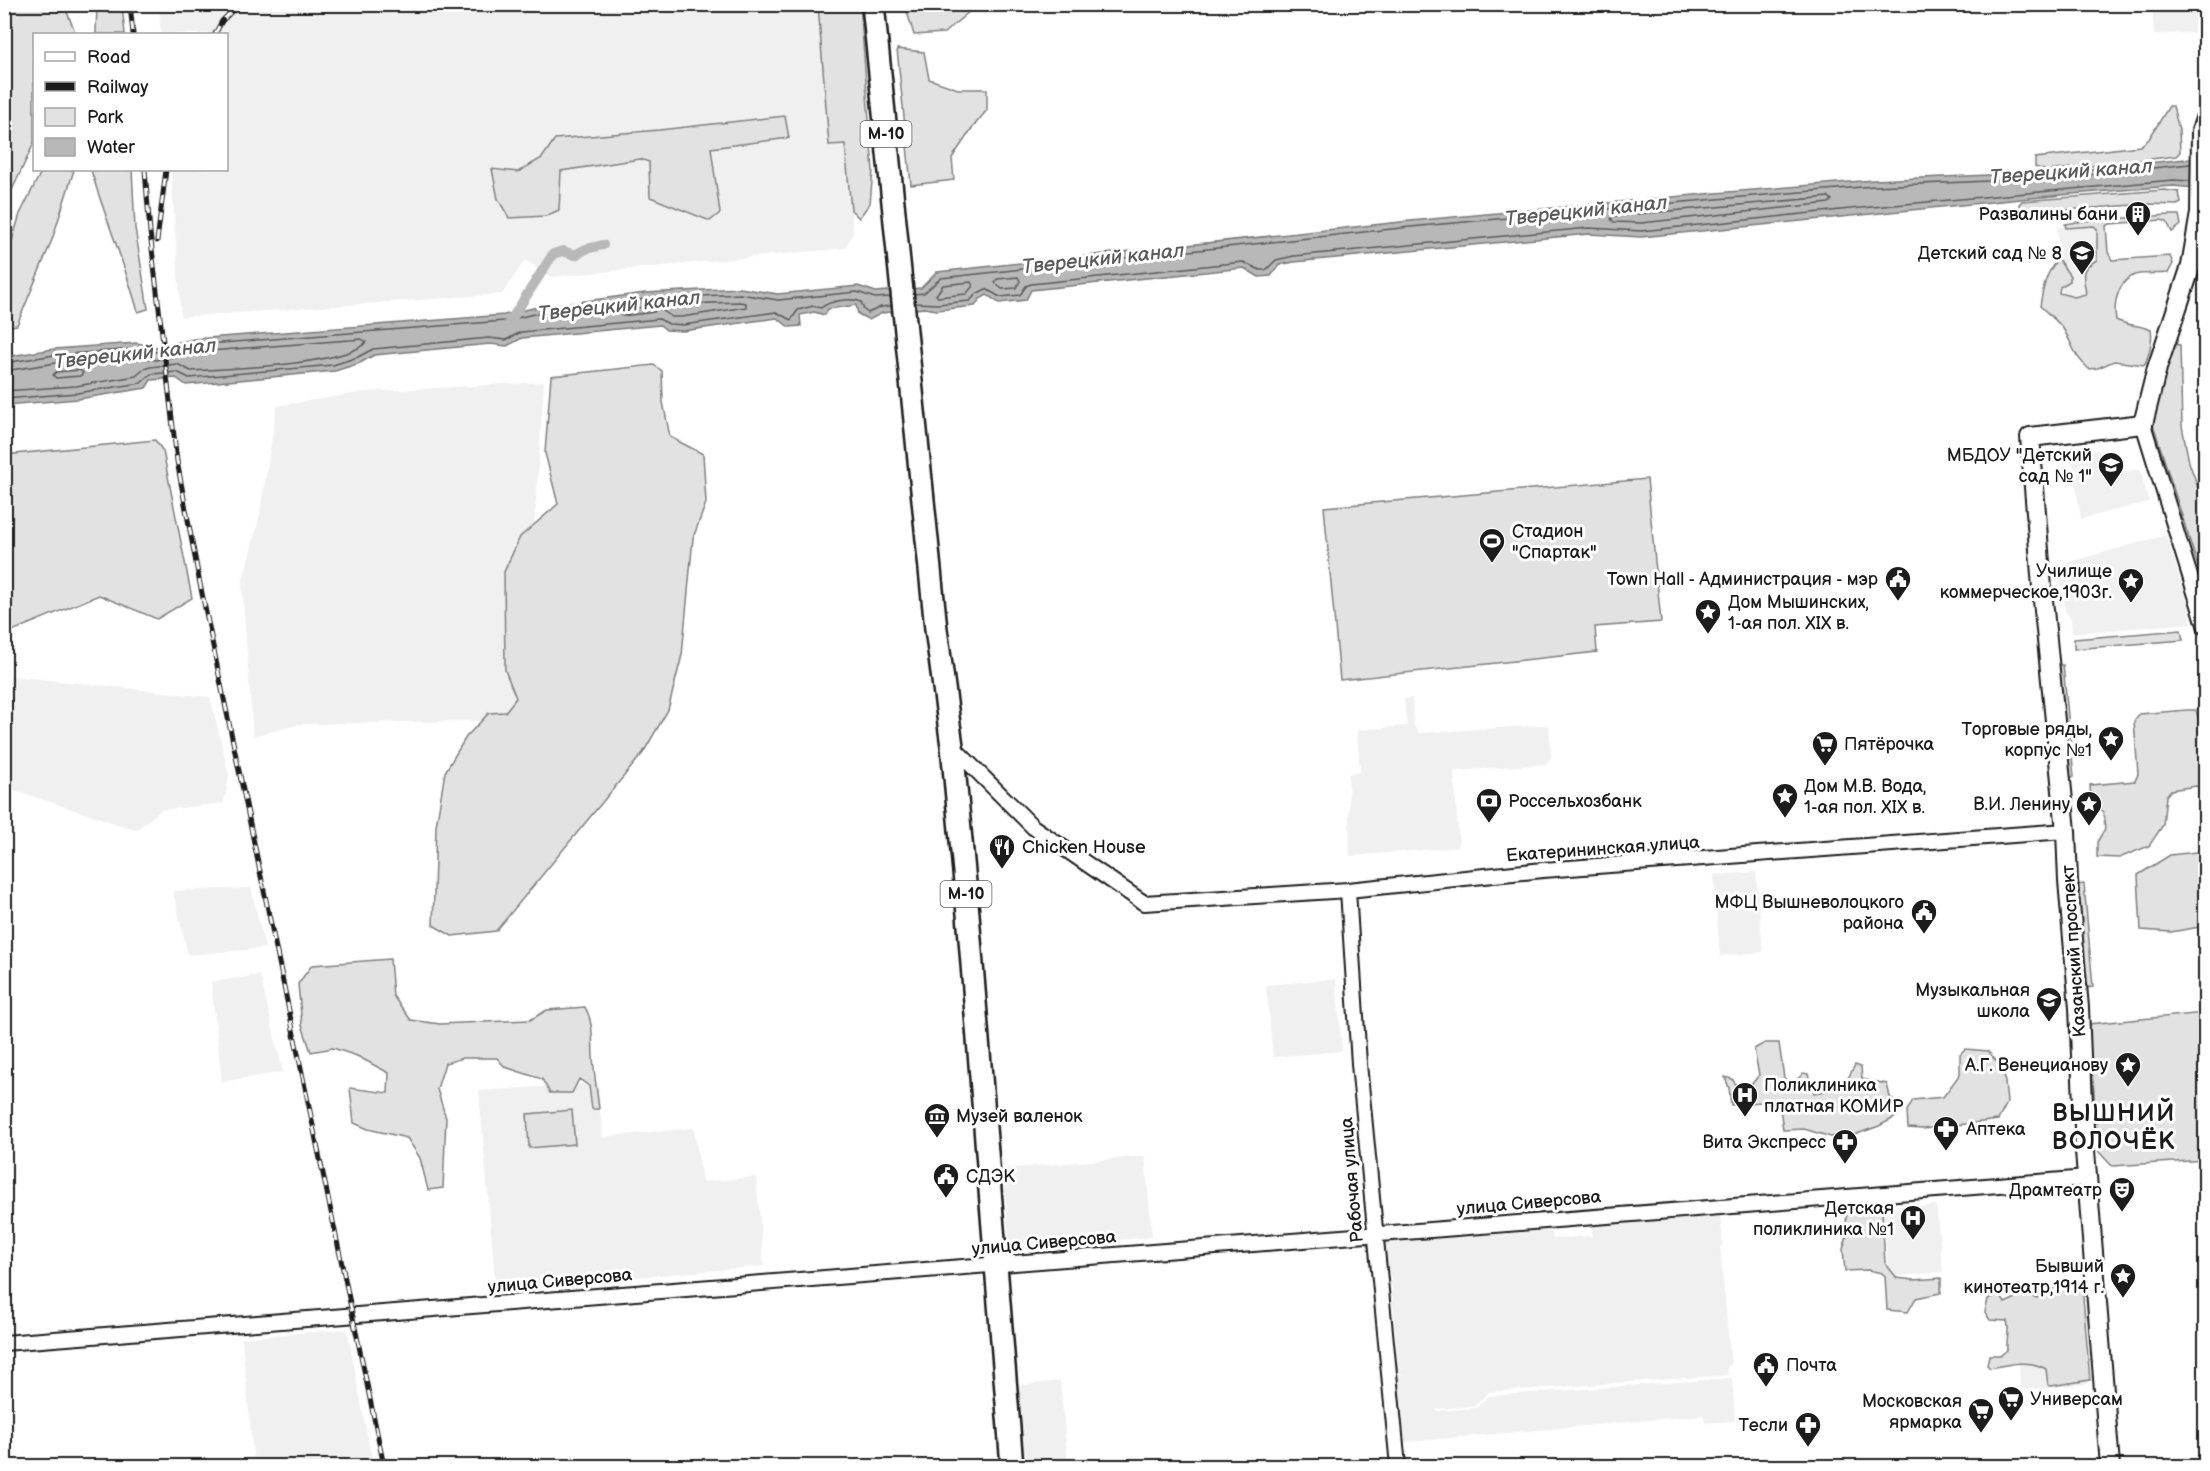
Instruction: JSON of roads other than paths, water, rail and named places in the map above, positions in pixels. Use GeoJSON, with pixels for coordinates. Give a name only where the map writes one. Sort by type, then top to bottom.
{"type":"FeatureCollection","features":[{"type":"Feature","properties":{"kind":"highway","name":"М-10"},"geometry":{"type":"LineString","coordinates":[[873,4],[936,629],[952,746],[970,928],[1012,1467]]}},
{"type":"Feature","properties":{"kind":"main road"},"geometry":{"type":"LineString","coordinates":[[2143,424],[2157,368],[2191,266],[2200,213],[2201,131],[2205,116]]}},
{"type":"Feature","properties":{"kind":"main road","name":"Казанский проспект"},"geometry":{"type":"LineString","coordinates":[[2110,1467],[2087,1178],[2079,1008],[2066,831],[2043,600],[2030,437],[2143,424]]}},
{"type":"Feature","properties":{"kind":"street"},"geometry":{"type":"LineString","coordinates":[[2143,424],[2205,628]]}},
{"type":"Feature","properties":{"kind":"street","name":"Екатерининская улица"},"geometry":{"type":"LineString","coordinates":[[952,746],[1033,827],[1144,903],[1348,890],[1543,870],[2066,831]]}},
{"type":"Feature","properties":{"kind":"street","name":"Рабочая улица"},"geometry":{"type":"LineString","coordinates":[[1348,890],[1359,1064],[1398,1467]]}},
{"type":"Feature","properties":{"kind":"street","name":"улица Сиверсова"},"geometry":{"type":"LineString","coordinates":[[4,1343],[2087,1178]]}},
{"type":"Feature","properties":{"kind":"water","name":"Тверецкий канал"},"geometry":{"type":"Polygon","coordinates":[[[2205,157],[2205,189],[2173,186],[2072,194],[1641,237],[1589,234],[1294,262],[1279,265],[1271,276],[1259,277],[1244,268],[1031,290],[1026,300],[999,303],[987,295],[975,306],[937,310],[924,308],[882,313],[869,320],[858,314],[856,305],[828,309],[825,315],[814,312],[800,315],[801,326],[789,327],[777,318],[683,331],[666,330],[660,325],[522,338],[507,346],[490,344],[374,355],[360,363],[335,371],[186,385],[176,378],[151,380],[146,388],[78,399],[5,405],[5,357],[54,349],[137,343],[155,347],[194,339],[504,315],[533,308],[645,293],[740,288],[778,294],[858,286],[876,292],[921,288],[937,272],[1410,221],[1874,180],[2060,172],[2205,157]]]}},
{"type":"Feature","properties":{"kind":"waterway"},"geometry":{"type":"LineString","coordinates":[[509,323],[553,254],[563,251],[575,255],[586,249],[603,245]]}},
{"type":"Feature","properties":{"kind":"railway"},"geometry":{"type":"LineString","coordinates":[[130,4],[133,33]]}},
{"type":"Feature","properties":{"kind":"railway"},"geometry":{"type":"LineString","coordinates":[[216,33],[222,21],[239,4]]}},
{"type":"Feature","properties":{"kind":"railway"},"geometry":{"type":"LineString","coordinates":[[145,171],[177,461],[199,579],[384,1466]]}},
{"type":"Feature","properties":{"kind":"railway"},"geometry":{"type":"LineString","coordinates":[[157,241],[166,171]]}},
{"type":"Feature","properties":{"kind":"place","name":"Развалины бани"},"geometry":{"type":"Point","coordinates":[2138,237]}},
{"type":"Feature","properties":{"kind":"place","name":"Детский сад № 8"},"geometry":{"type":"Point","coordinates":[2082,276]}},
{"type":"Feature","properties":{"kind":"place","name":"МБДОУ \"Детский сад № 1\""},"geometry":{"type":"Point","coordinates":[2111,488]}},
{"type":"Feature","properties":{"kind":"place","name":"Стадион \"Спартак\""},"geometry":{"type":"Point","coordinates":[1492,564]}},
{"type":"Feature","properties":{"kind":"place","name":"Town Hall - Администрация - мэр"},"geometry":{"type":"Point","coordinates":[1898,602]}},
{"type":"Feature","properties":{"kind":"place","name":"Училище коммерческое,1903г."},"geometry":{"type":"Point","coordinates":[2131,604]}},
{"type":"Feature","properties":{"kind":"place","name":"Дом Мышинских, 1-ая пол. XIX в."},"geometry":{"type":"Point","coordinates":[1708,635]}},
{"type":"Feature","properties":{"kind":"place","name":"Торговые ряды, корпус №1"},"geometry":{"type":"Point","coordinates":[2111,762]}},
{"type":"Feature","properties":{"kind":"place","name":"Пятёрочка"},"geometry":{"type":"Point","coordinates":[1825,767]}},
{"type":"Feature","properties":{"kind":"place","name":"Дом М.В. Вода, 1-ая пол. XIX в."},"geometry":{"type":"Point","coordinates":[1785,819]}},
{"type":"Feature","properties":{"kind":"place","name":"Россельхозбанк"},"geometry":{"type":"Point","coordinates":[1489,824]}},
{"type":"Feature","properties":{"kind":"place","name":"В.И. Ленину"},"geometry":{"type":"Point","coordinates":[2089,827]}},
{"type":"Feature","properties":{"kind":"place","name":"Chicken House"},"geometry":{"type":"Point","coordinates":[1002,870]}},
{"type":"Feature","properties":{"kind":"place","name":"МФЦ Вышневолоцкого района"},"geometry":{"type":"Point","coordinates":[1924,935]}},
{"type":"Feature","properties":{"kind":"place","name":"Музыкальная школа"},"geometry":{"type":"Point","coordinates":[2049,1023]}},
{"type":"Feature","properties":{"kind":"place","name":"А.Г. Венецианову"},"geometry":{"type":"Point","coordinates":[2128,1088]}},
{"type":"Feature","properties":{"kind":"place","name":"Поликлиника платная КОМИР"},"geometry":{"type":"Point","coordinates":[1745,1118]}},
{"type":"Feature","properties":{"kind":"place","name":"Музей валенок"},"geometry":{"type":"Point","coordinates":[937,1139]}},
{"type":"Feature","properties":{"kind":"place","name":"Аптека"},"geometry":{"type":"Point","coordinates":[1946,1152]}},
{"type":"Feature","properties":{"kind":"place","name":"Вита Экспресс"},"geometry":{"type":"Point","coordinates":[1845,1165]}},
{"type":"Feature","properties":{"kind":"place","name":"СДЭК"},"geometry":{"type":"Point","coordinates":[946,1199]}},
{"type":"Feature","properties":{"kind":"place","name":"Драмтеатр"},"geometry":{"type":"Point","coordinates":[2122,1213]}},
{"type":"Feature","properties":{"kind":"place","name":"Детская поликлиника №1"},"geometry":{"type":"Point","coordinates":[1913,1241]}},
{"type":"Feature","properties":{"kind":"place","name":"Бывший кинотеатр,1914 г."},"geometry":{"type":"Point","coordinates":[2123,1299]}},
{"type":"Feature","properties":{"kind":"place","name":"Почта"},"geometry":{"type":"Point","coordinates":[1766,1388]}},
{"type":"Feature","properties":{"kind":"place","name":"Универсам"},"geometry":{"type":"Point","coordinates":[2011,1422]}},
{"type":"Feature","properties":{"kind":"place","name":"Московская ярмарка"},"geometry":{"type":"Point","coordinates":[1981,1434]}},
{"type":"Feature","properties":{"kind":"place","name":"Тесли"},"geometry":{"type":"Point","coordinates":[1808,1448]}},
{"type":"Feature","properties":{"kind":"district","name":"ВЫШНИЙ ВОЛОЧЁК"},"geometry":{"type":"Point","coordinates":[2114,1127]}}]}
